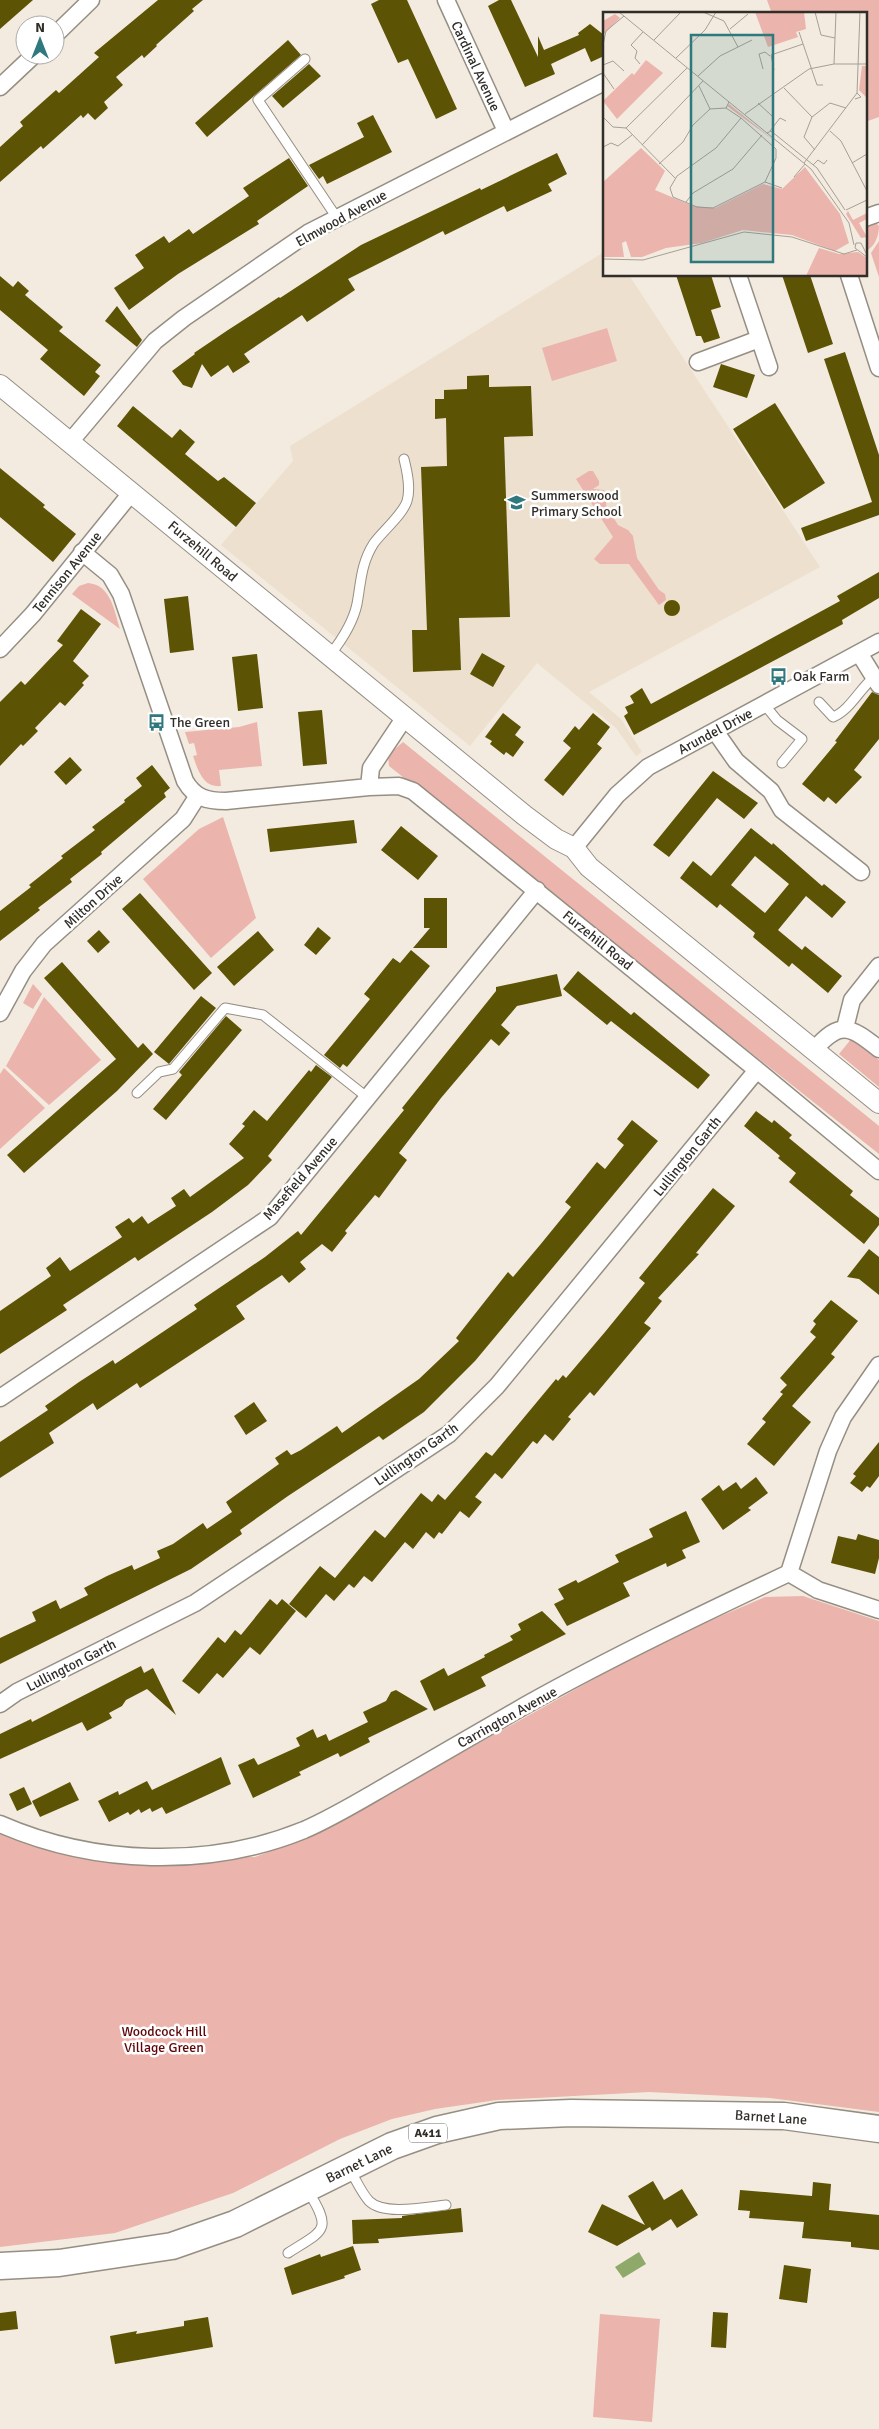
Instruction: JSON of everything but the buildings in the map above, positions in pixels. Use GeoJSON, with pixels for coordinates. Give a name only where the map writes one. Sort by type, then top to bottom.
{"type":"FeatureCollection","features":[{"type":"Feature","properties":{"kind":"main road","name":"Barnet Lane"},"geometry":{"type":"LineString","coordinates":[[0,2266],[68,2262],[172,2246],[235,2224],[392,2146],[437,2130],[499,2116],[571,2113],[784,2116],[879,2129]]}},
{"type":"Feature","properties":{"kind":"street"},"geometry":{"type":"LineString","coordinates":[[65,26],[92,0]]}},
{"type":"Feature","properties":{"kind":"street","name":"Cardinal Avenue"},"geometry":{"type":"LineString","coordinates":[[446,0],[506,131]]}},
{"type":"Feature","properties":{"kind":"street"},"geometry":{"type":"LineString","coordinates":[[0,88],[24,65]]}},
{"type":"Feature","properties":{"kind":"street","name":"Elmwood Avenue"},"geometry":{"type":"LineString","coordinates":[[70,442],[155,341],[184,318],[301,238],[336,218],[603,82]]}},
{"type":"Feature","properties":{"kind":"street"},"geometry":{"type":"LineString","coordinates":[[866,218],[879,213]]}},
{"type":"Feature","properties":{"kind":"street"},"geometry":{"type":"LineString","coordinates":[[738,276],[769,367]]}},
{"type":"Feature","properties":{"kind":"street"},"geometry":{"type":"LineString","coordinates":[[849,276],[879,368]]}},
{"type":"Feature","properties":{"kind":"street"},"geometry":{"type":"LineString","coordinates":[[698,362],[759,339]]}},
{"type":"Feature","properties":{"kind":"street","name":"Furzehill Road"},"geometry":{"type":"LineString","coordinates":[[0,385],[524,815],[556,839],[574,848],[589,867],[879,1103]]}},
{"type":"Feature","properties":{"kind":"street","name":"Tennison Avenue"},"geometry":{"type":"LineString","coordinates":[[0,649],[33,614],[132,492]]}},
{"type":"Feature","properties":{"kind":"street"},"geometry":{"type":"LineString","coordinates":[[82,552],[110,575],[121,594],[185,781],[197,796],[211,801],[226,801],[369,787],[371,768],[405,717]]}},
{"type":"Feature","properties":{"kind":"street","name":"Arundel Drive"},"geometry":{"type":"LineString","coordinates":[[574,848],[617,795],[648,767],[879,642]]}},
{"type":"Feature","properties":{"kind":"street"},"geometry":{"type":"LineString","coordinates":[[859,653],[876,682]]}},
{"type":"Feature","properties":{"kind":"street"},"geometry":{"type":"LineString","coordinates":[[715,731],[736,761],[771,791],[782,810],[861,872]]}},
{"type":"Feature","properties":{"kind":"street","name":"Furzehill Road"},"geometry":{"type":"LineString","coordinates":[[369,787],[399,786],[413,791],[537,890],[879,1171]]}},
{"type":"Feature","properties":{"kind":"street","name":"Milton Drive"},"geometry":{"type":"LineString","coordinates":[[0,1013],[23,971],[44,944],[183,819],[197,796]]}},
{"type":"Feature","properties":{"kind":"street","name":"Masefield Avenue"},"geometry":{"type":"LineString","coordinates":[[0,1398],[270,1217],[537,890]]}},
{"type":"Feature","properties":{"kind":"street"},"geometry":{"type":"LineString","coordinates":[[845,1028],[852,1000],[879,966]]}},
{"type":"Feature","properties":{"kind":"street"},"geometry":{"type":"LineString","coordinates":[[814,1050],[834,1030],[845,1028],[859,1033],[879,1049]]}},
{"type":"Feature","properties":{"kind":"street","name":"Lullington Garth"},"geometry":{"type":"LineString","coordinates":[[0,1704],[17,1692],[195,1603],[449,1434],[497,1386],[757,1070]]}},
{"type":"Feature","properties":{"kind":"street"},"geometry":{"type":"LineString","coordinates":[[879,1365],[843,1417],[828,1451],[789,1573],[818,1590],[879,1610]]}},
{"type":"Feature","properties":{"kind":"street","name":"Carrington Avenue"},"geometry":{"type":"LineString","coordinates":[[0,1824],[60,1845],[106,1854],[171,1857],[230,1851],[255,1846],[304,1830],[349,1808],[527,1705],[640,1644],[789,1573]]}},
{"type":"Feature","properties":{"kind":"lane"},"geometry":{"type":"LineString","coordinates":[[305,58],[258,100],[336,218]]}},
{"type":"Feature","properties":{"kind":"lane"},"geometry":{"type":"LineString","coordinates":[[330,655],[339,643],[352,618],[356,606],[362,565],[374,543],[407,501],[408,478],[404,459]]}},
{"type":"Feature","properties":{"kind":"lane"},"geometry":{"type":"LineString","coordinates":[[819,702],[832,717],[842,713],[861,688],[876,682]]}},
{"type":"Feature","properties":{"kind":"lane"},"geometry":{"type":"LineString","coordinates":[[764,704],[777,720],[802,739],[782,763]]}},
{"type":"Feature","properties":{"kind":"lane"},"geometry":{"type":"LineString","coordinates":[[138,1093],[159,1072],[173,1069],[224,1008],[263,1015],[368,1098]]}},
{"type":"Feature","properties":{"kind":"lane"},"geometry":{"type":"LineString","coordinates":[[348,2168],[370,2202],[378,2207],[394,2209],[446,2205]]}},
{"type":"Feature","properties":{"kind":"lane"},"geometry":{"type":"LineString","coordinates":[[288,2253],[318,2234],[324,2221],[322,2213],[306,2189]]}},
{"type":"Feature","properties":{"kind":"shaded area","name":"Summerswood Primary School"},"geometry":{"type":"Polygon","coordinates":[[[603,253],[603,276],[630,276],[820,567],[589,692],[621,719],[642,752],[636,756],[616,728],[537,663],[470,746],[221,545],[293,461],[290,446],[603,253]]]}},
{"type":"Feature","properties":{"kind":"shaded area"},"geometry":{"type":"Polygon","coordinates":[[[639,2252],[646,2264],[623,2278],[615,2267],[639,2252]]]}},
{"type":"Feature","properties":{"kind":"green space"},"geometry":{"type":"Polygon","coordinates":[[[767,0],[879,0],[879,117],[866,122],[866,12],[771,12],[767,0]]]}},
{"type":"Feature","properties":{"kind":"green space"},"geometry":{"type":"Polygon","coordinates":[[[876,223],[879,226],[874,244],[866,250],[866,227],[876,223]]]}},
{"type":"Feature","properties":{"kind":"green space"},"geometry":{"type":"Polygon","coordinates":[[[879,241],[879,277],[871,253],[879,241]]]}},
{"type":"Feature","properties":{"kind":"green space"},"geometry":{"type":"Polygon","coordinates":[[[607,328],[617,361],[552,381],[542,348],[607,328]]]}},
{"type":"Feature","properties":{"kind":"green space"},"geometry":{"type":"Polygon","coordinates":[[[589,471],[593,471],[599,481],[599,485],[593,489],[604,490],[607,496],[606,505],[618,525],[628,530],[633,536],[637,558],[659,590],[665,594],[666,600],[659,605],[629,564],[600,564],[594,559],[613,537],[576,479],[589,471]]]}},
{"type":"Feature","properties":{"kind":"green space"},"geometry":{"type":"Polygon","coordinates":[[[88,583],[102,588],[107,593],[120,629],[72,594],[79,586],[88,583]]]}},
{"type":"Feature","properties":{"kind":"green space"},"geometry":{"type":"Polygon","coordinates":[[[257,722],[262,766],[219,770],[221,786],[215,786],[206,781],[199,772],[193,756],[197,755],[194,743],[189,744],[185,732],[239,727],[257,722]]]}},
{"type":"Feature","properties":{"kind":"green space"},"geometry":{"type":"Polygon","coordinates":[[[403,742],[879,1126],[879,1154],[389,766],[388,755],[403,742]]]}},
{"type":"Feature","properties":{"kind":"green space"},"geometry":{"type":"Polygon","coordinates":[[[223,817],[256,918],[211,958],[143,879],[199,829],[223,817]]]}},
{"type":"Feature","properties":{"kind":"green space"},"geometry":{"type":"Polygon","coordinates":[[[33,984],[42,994],[33,1009],[23,1003],[33,984]]]}},
{"type":"Feature","properties":{"kind":"green space"},"geometry":{"type":"Polygon","coordinates":[[[44,997],[101,1060],[49,1105],[6,1066],[44,997]]]}},
{"type":"Feature","properties":{"kind":"green space"},"geometry":{"type":"Polygon","coordinates":[[[852,1038],[879,1060],[879,1087],[839,1054],[852,1038]]]}},
{"type":"Feature","properties":{"kind":"green space"},"geometry":{"type":"Polygon","coordinates":[[[4,1068],[45,1108],[0,1149],[0,1074],[4,1068]]]}},
{"type":"Feature","properties":{"kind":"green space","name":"Woodcock Hill Village Green"},"geometry":{"type":"Polygon","coordinates":[[[803,1596],[879,1621],[879,2112],[770,2098],[649,2092],[497,2100],[435,2109],[392,2119],[340,2139],[233,2193],[115,2233],[0,2247],[0,1830],[18,1838],[80,1857],[255,1857],[320,1832],[660,1642],[765,1597],[803,1596]]]}},
{"type":"Feature","properties":{"kind":"green space"},"geometry":{"type":"Polygon","coordinates":[[[600,2314],[660,2319],[652,2422],[593,2417],[600,2314]]]}},
{"type":"Feature","properties":{"kind":"place","name":"Summerswood Primary School"},"geometry":{"type":"Point","coordinates":[517,503]}},
{"type":"Feature","properties":{"kind":"place","name":"Oak Farm"},"geometry":{"type":"Point","coordinates":[779,676]}},
{"type":"Feature","properties":{"kind":"place","name":"The Green"},"geometry":{"type":"Point","coordinates":[156,722]}}]}
